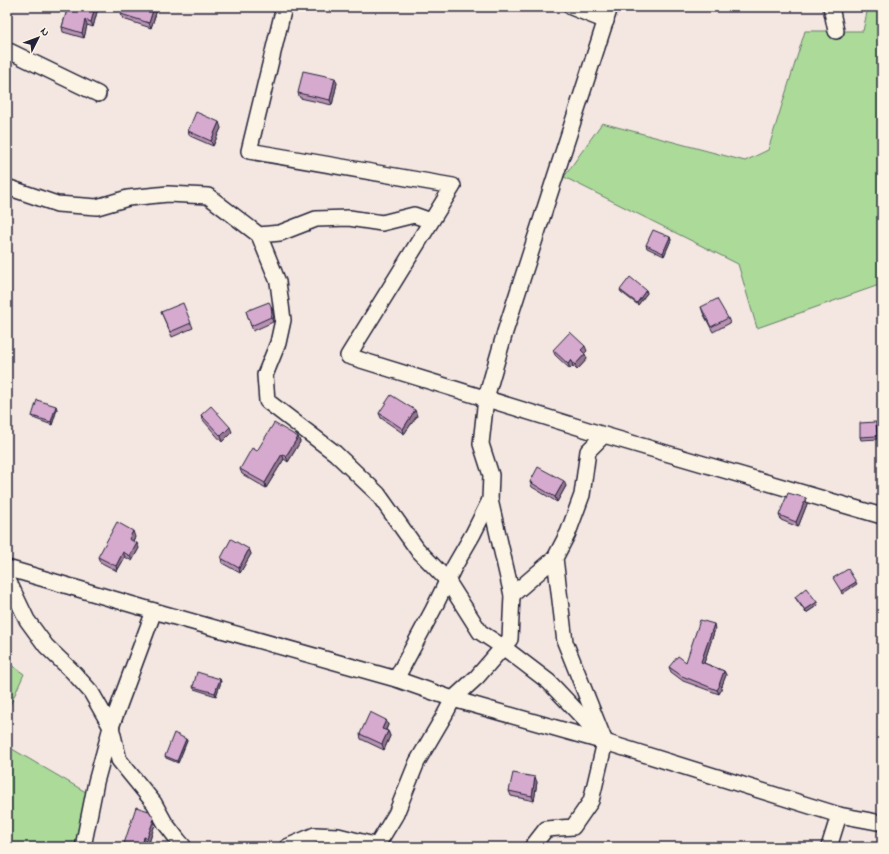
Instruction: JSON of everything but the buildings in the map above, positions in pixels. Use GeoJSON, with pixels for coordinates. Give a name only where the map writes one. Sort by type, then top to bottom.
{"type":"FeatureCollection","features":[{"type":"Feature","properties":{"kind":"street"},"geometry":{"type":"LineString","coordinates":[[284,7],[249,151],[453,186],[348,356],[604,434],[882,516]]}},
{"type":"Feature","properties":{"kind":"street"},"geometry":{"type":"LineString","coordinates":[[288,847],[315,835],[338,836],[370,844],[376,847],[396,814],[417,762],[453,699],[477,677],[510,638],[512,595],[490,500],[491,475],[481,444],[486,398],[507,325],[608,14],[571,7]]}},
{"type":"Feature","properties":{"kind":"street"},"geometry":{"type":"LineString","coordinates":[[831,7],[836,31]]}},
{"type":"Feature","properties":{"kind":"street"},"geometry":{"type":"LineString","coordinates":[[7,50],[98,94]]}},
{"type":"Feature","properties":{"kind":"street"},"geometry":{"type":"LineString","coordinates":[[7,187],[57,204],[97,207],[128,198],[168,194],[208,196],[259,235],[278,282],[283,320],[278,344],[265,375],[268,401],[335,453],[378,494],[417,549],[448,580],[480,632],[503,647],[549,682],[605,742]]}},
{"type":"Feature","properties":{"kind":"street"},"geometry":{"type":"LineString","coordinates":[[259,235],[280,233],[316,219],[349,218],[382,223],[414,216],[431,222]]}},
{"type":"Feature","properties":{"kind":"street"},"geometry":{"type":"LineString","coordinates":[[512,595],[555,558],[568,533],[582,495],[588,451],[604,434]]}},
{"type":"Feature","properties":{"kind":"street"},"geometry":{"type":"LineString","coordinates":[[396,679],[490,500]]}},
{"type":"Feature","properties":{"kind":"street"},"geometry":{"type":"LineString","coordinates":[[532,847],[546,829],[573,827],[590,801],[605,742],[565,642],[555,558]]}},
{"type":"Feature","properties":{"kind":"street"},"geometry":{"type":"LineString","coordinates":[[7,568],[396,679],[453,699],[605,742],[839,815],[882,823]]}},
{"type":"Feature","properties":{"kind":"street"},"geometry":{"type":"LineString","coordinates":[[7,578],[27,620],[46,646],[72,670],[91,692],[111,727],[119,760],[154,803],[165,823],[184,847]]}},
{"type":"Feature","properties":{"kind":"street"},"geometry":{"type":"LineString","coordinates":[[84,842],[96,782],[111,727],[154,611]]}},
{"type":"Feature","properties":{"kind":"street"},"geometry":{"type":"LineString","coordinates":[[829,847],[839,815]]}},
{"type":"Feature","properties":{"kind":"green space"},"geometry":{"type":"Polygon","coordinates":[[[868,7],[882,7],[882,284],[757,328],[738,264],[564,177],[602,123],[745,161],[768,150],[805,31],[863,31],[868,7]]]}},
{"type":"Feature","properties":{"kind":"green space"},"geometry":{"type":"Polygon","coordinates":[[[7,662],[24,674],[7,712],[7,662]]]}},
{"type":"Feature","properties":{"kind":"green space"},"geometry":{"type":"Polygon","coordinates":[[[7,746],[96,798],[80,847],[7,847],[7,746]]]}}]}
